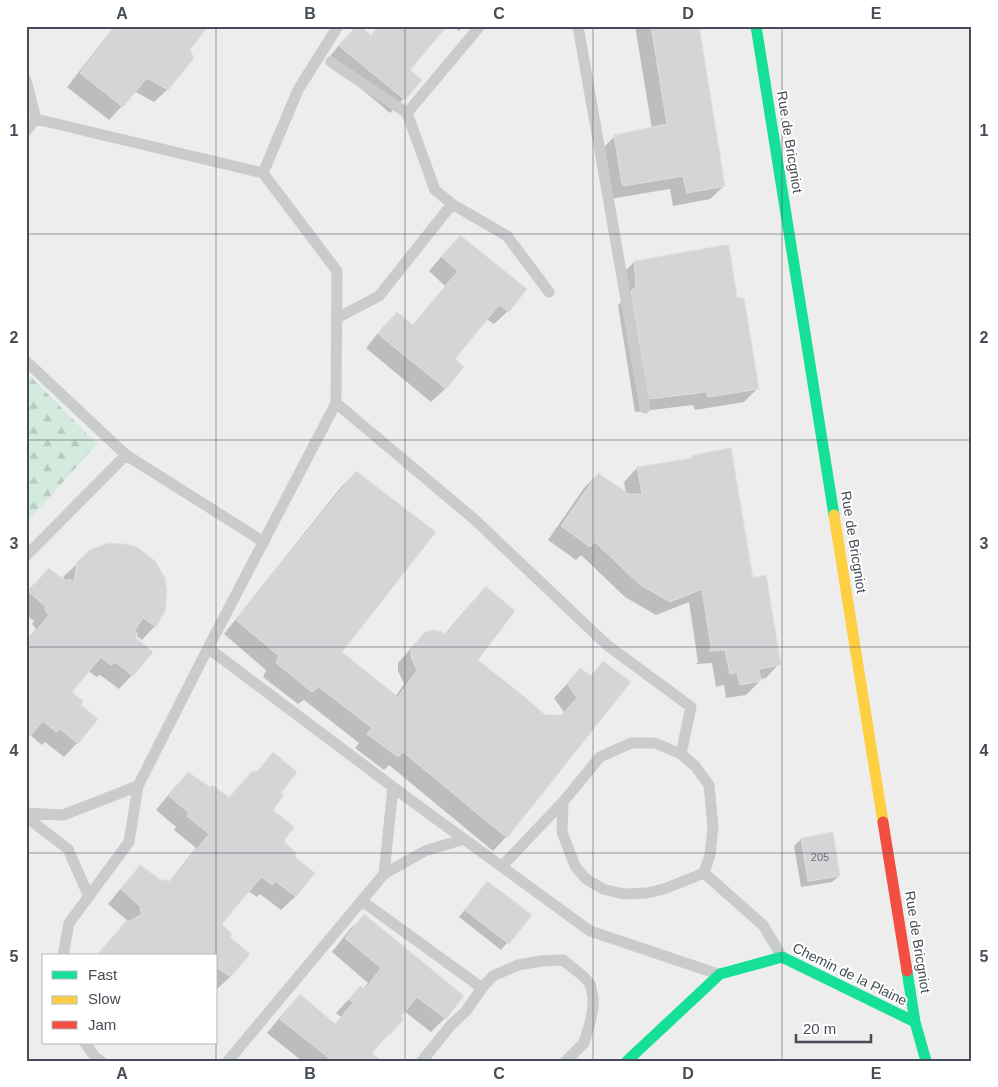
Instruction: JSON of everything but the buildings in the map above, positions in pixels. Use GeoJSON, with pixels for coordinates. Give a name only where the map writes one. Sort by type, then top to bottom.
{"type":"FeatureCollection","features":[{"type":"Feature","properties":{"kind":"street","name":"Rue de Bricgniot"},"geometry":{"type":"LineString","coordinates":[[756,26],[915,1022],[926,1061]]}},
{"type":"Feature","properties":{"kind":"street","name":"Chemin de la Plaine"},"geometry":{"type":"LineString","coordinates":[[628,1061],[720,974],[782,957],[915,1022]]}},
{"type":"Feature","properties":{"kind":"lane"},"geometry":{"type":"LineString","coordinates":[[263,173],[298,90],[338,26]]}},
{"type":"Feature","properties":{"kind":"lane"},"geometry":{"type":"LineString","coordinates":[[407,113],[480,26]]}},
{"type":"Feature","properties":{"kind":"lane"},"geometry":{"type":"LineString","coordinates":[[578,26],[645,408]]}},
{"type":"Feature","properties":{"kind":"lane"},"geometry":{"type":"LineString","coordinates":[[331,62],[407,113],[435,190],[452,204],[507,236],[548,292]]}},
{"type":"Feature","properties":{"kind":"lane"},"geometry":{"type":"LineString","coordinates":[[26,80],[36,119]]}},
{"type":"Feature","properties":{"kind":"lane"},"geometry":{"type":"LineString","coordinates":[[36,119],[263,173],[337,271],[336,403],[138,786],[129,842],[70,923],[62,954]]}},
{"type":"Feature","properties":{"kind":"lane"},"geometry":{"type":"LineString","coordinates":[[26,131],[36,119]]}},
{"type":"Feature","properties":{"kind":"lane"},"geometry":{"type":"LineString","coordinates":[[337,318],[379,296],[452,204]]}},
{"type":"Feature","properties":{"kind":"lane"},"geometry":{"type":"LineString","coordinates":[[26,361],[126,455],[264,542]]}},
{"type":"Feature","properties":{"kind":"lane"},"geometry":{"type":"LineString","coordinates":[[336,403],[474,520],[607,645],[691,707],[681,754]]}},
{"type":"Feature","properties":{"kind":"lane"},"geometry":{"type":"LineString","coordinates":[[26,556],[126,455]]}},
{"type":"Feature","properties":{"kind":"lane"},"geometry":{"type":"LineString","coordinates":[[208,648],[393,787],[590,931],[720,974]]}},
{"type":"Feature","properties":{"kind":"lane"},"geometry":{"type":"LineString","coordinates":[[502,866],[563,802],[600,757],[632,743],[655,743],[681,754],[696,766],[709,785],[714,826],[710,855],[704,873],[664,889],[646,893],[624,894],[603,889],[586,879],[575,866],[562,832],[563,802]]}},
{"type":"Feature","properties":{"kind":"lane"},"geometry":{"type":"LineString","coordinates":[[26,815],[63,815],[138,786]]}},
{"type":"Feature","properties":{"kind":"lane"},"geometry":{"type":"LineString","coordinates":[[384,874],[393,787]]}},
{"type":"Feature","properties":{"kind":"lane"},"geometry":{"type":"LineString","coordinates":[[26,815],[68,849],[89,897]]}},
{"type":"Feature","properties":{"kind":"lane"},"geometry":{"type":"LineString","coordinates":[[228,1061],[384,874],[425,851],[464,839]]}},
{"type":"Feature","properties":{"kind":"lane"},"geometry":{"type":"LineString","coordinates":[[704,873],[764,925],[782,957]]}},
{"type":"Feature","properties":{"kind":"lane"},"geometry":{"type":"LineString","coordinates":[[362,901],[482,988]]}},
{"type":"Feature","properties":{"kind":"lane"},"geometry":{"type":"LineString","coordinates":[[422,1061],[451,1025],[466,1011],[493,976],[518,965],[563,960],[590,984],[593,996],[591,1019],[584,1043],[566,1061]]}},
{"type":"Feature","properties":{"kind":"lane"},"geometry":{"type":"LineString","coordinates":[[86,1044],[96,1058],[101,1061]]}},
{"type":"Feature","properties":{"kind":"green space"},"geometry":{"type":"Polygon","coordinates":[[[26,372],[97,444],[26,523],[26,372]]]}},
{"type":"Feature","properties":{"kind":"traffic: fast"},"geometry":{"type":"LineString","coordinates":[[756,26],[834,515]]}},
{"type":"Feature","properties":{"kind":"traffic: fast"},"geometry":{"type":"LineString","coordinates":[[627,1061],[720,974],[782,957],[915,1022]]}},
{"type":"Feature","properties":{"kind":"traffic: fast"},"geometry":{"type":"LineString","coordinates":[[907,971],[915,1022],[926,1061]]}},
{"type":"Feature","properties":{"kind":"traffic: slow"},"geometry":{"type":"LineString","coordinates":[[834,515],[883,822]]}},
{"type":"Feature","properties":{"kind":"traffic: jam"},"geometry":{"type":"LineString","coordinates":[[883,822],[907,971]]}}]}
